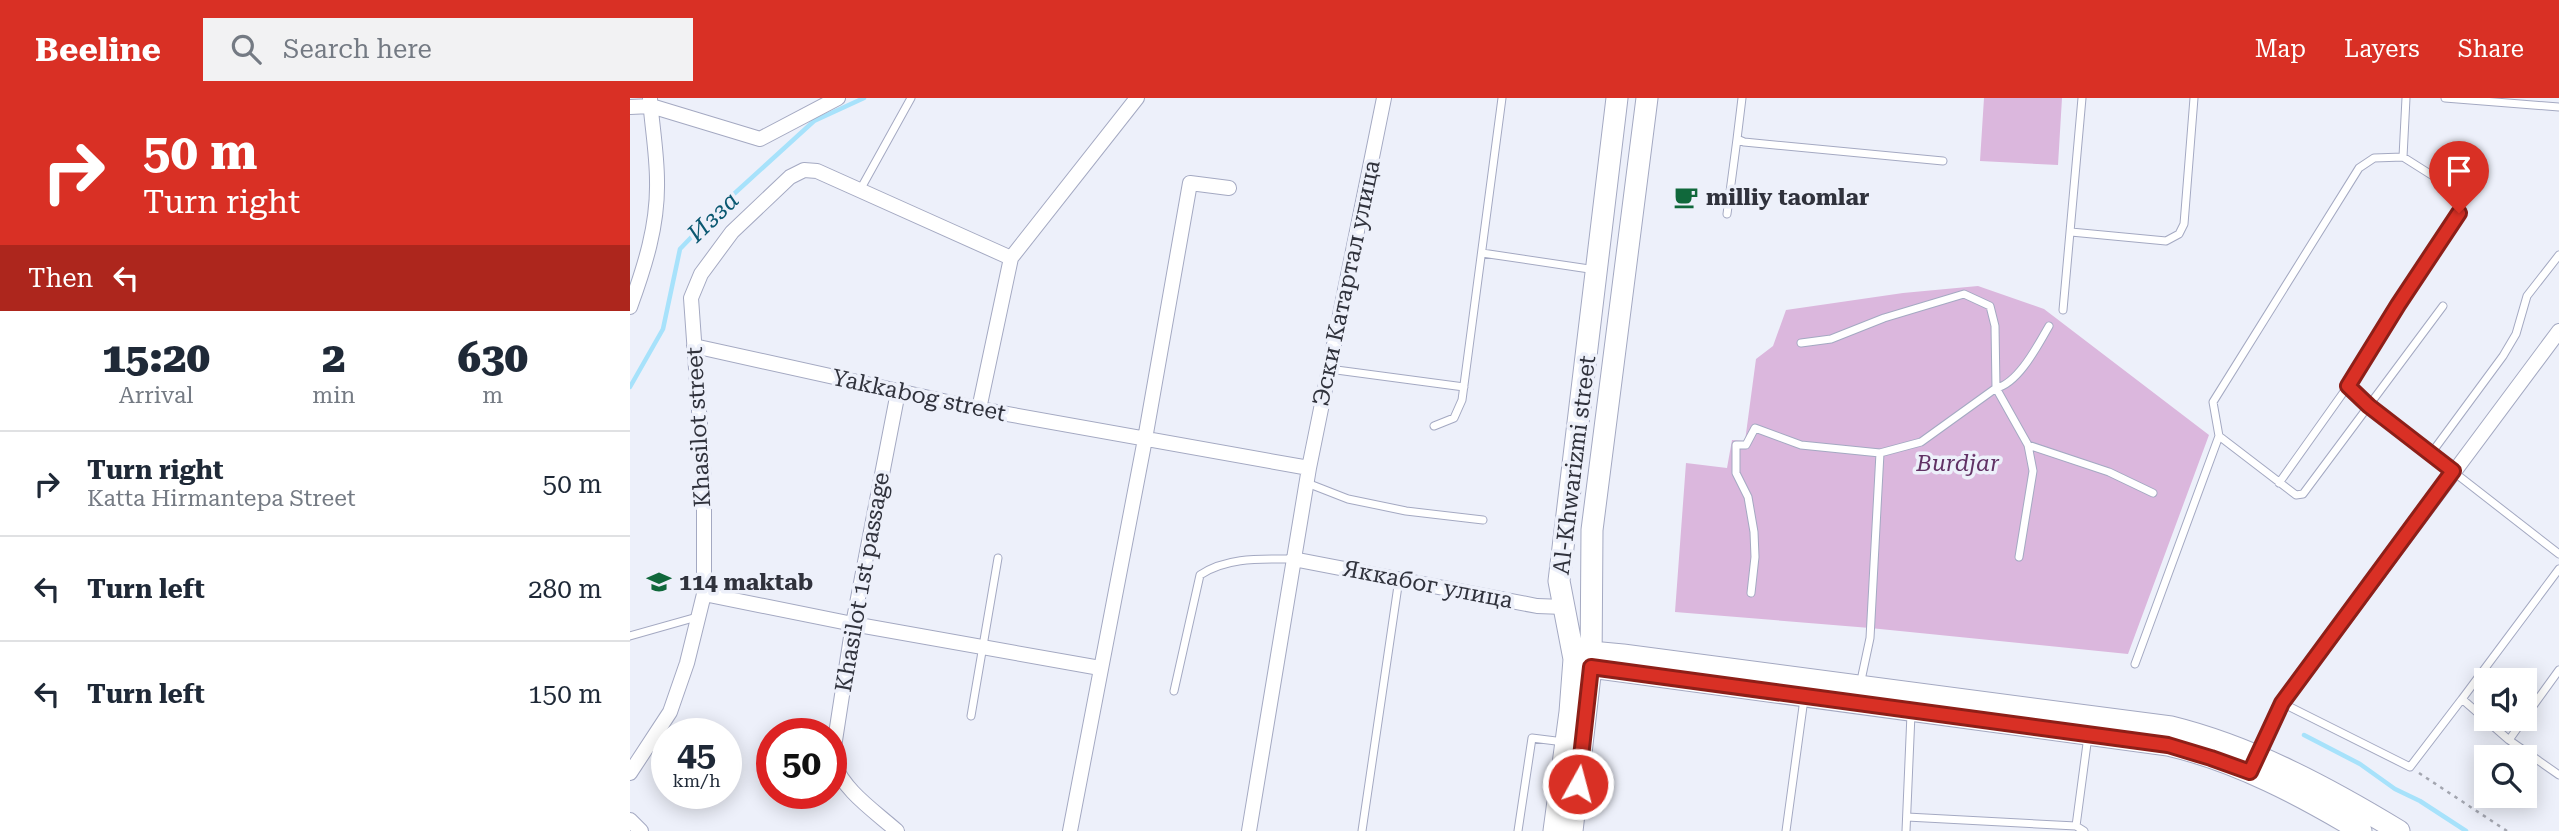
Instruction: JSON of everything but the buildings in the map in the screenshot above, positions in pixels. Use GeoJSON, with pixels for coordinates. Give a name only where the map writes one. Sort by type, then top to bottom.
{"type":"FeatureCollection","features":[{"type":"Feature","properties":{"kind":"main road","name":"Al-Khwarizmi street"},"geometry":{"type":"LineString","coordinates":[[1554,831],[1566,743],[1585,659],[1564,607],[1559,581],[1617,98]]}},
{"type":"Feature","properties":{"kind":"main road","name":"Al-Khwarizmi street"},"geometry":{"type":"LineString","coordinates":[[1572,831],[1585,659],[1591,530],[1647,98]]}},
{"type":"Feature","properties":{"kind":"main road"},"geometry":{"type":"LineString","coordinates":[[1585,659],[1860,685],[1913,701]]}},
{"type":"Feature","properties":{"kind":"main road"},"geometry":{"type":"LineString","coordinates":[[1585,659],[1805,695],[1913,701],[2090,724],[2187,731],[2232,746],[2254,765],[2308,801],[2361,831]]}},
{"type":"Feature","properties":{"kind":"main road"},"geometry":{"type":"LineString","coordinates":[[2254,765],[2344,799],[2399,831]]}},
{"type":"Feature","properties":{"kind":"street"},"geometry":{"type":"LineString","coordinates":[[630,107],[651,102],[761,139],[838,98]]}},
{"type":"Feature","properties":{"kind":"street"},"geometry":{"type":"LineString","coordinates":[[979,409],[1011,258],[1137,98]]}},
{"type":"Feature","properties":{"kind":"street","name":"Эски Катартал улица"},"geometry":{"type":"LineString","coordinates":[[1249,831],[1308,475],[1384,98]]}},
{"type":"Feature","properties":{"kind":"street"},"geometry":{"type":"LineString","coordinates":[[630,307],[646,264],[655,225],[657,181],[651,102]]}},
{"type":"Feature","properties":{"kind":"street","name":"Khasilot street"},"geometry":{"type":"LineString","coordinates":[[630,774],[670,712],[687,663],[704,594],[704,481],[691,298],[701,274],[732,232],[790,177],[804,170],[817,172],[1011,258]]}},
{"type":"Feature","properties":{"kind":"street"},"geometry":{"type":"LineString","coordinates":[[1070,831],[1145,439],[1190,183],[1229,188]]}},
{"type":"Feature","properties":{"kind":"street"},"geometry":{"type":"LineString","coordinates":[[2254,765],[2282,703],[2559,331]]}},
{"type":"Feature","properties":{"kind":"street","name":"Yakkabog street"},"geometry":{"type":"LineString","coordinates":[[694,346],[898,392],[1145,439],[1308,475]]}},
{"type":"Feature","properties":{"kind":"street","name":"Khasilot 1st passage"},"geometry":{"type":"LineString","coordinates":[[897,831],[847,788],[838,777],[832,760],[853,624],[898,392]]}},
{"type":"Feature","properties":{"kind":"street","name":"Яккабог улица"},"geometry":{"type":"LineString","coordinates":[[1293,559],[1537,606],[1564,607]]}},
{"type":"Feature","properties":{"kind":"street"},"geometry":{"type":"LineString","coordinates":[[704,594],[853,624],[1100,668]]}},
{"type":"Feature","properties":{"kind":"street"},"geometry":{"type":"LineString","coordinates":[[630,820],[642,831]]}},
{"type":"Feature","properties":{"kind":"lane"},"geometry":{"type":"LineString","coordinates":[[860,191],[911,98]]}},
{"type":"Feature","properties":{"kind":"lane"},"geometry":{"type":"LineString","coordinates":[[1434,426],[1454,418],[1462,400],[1502,98]]}},
{"type":"Feature","properties":{"kind":"lane"},"geometry":{"type":"LineString","coordinates":[[1727,214],[1742,98]]}},
{"type":"Feature","properties":{"kind":"lane"},"geometry":{"type":"LineString","coordinates":[[2063,310],[2082,98]]}},
{"type":"Feature","properties":{"kind":"lane"},"geometry":{"type":"LineString","coordinates":[[2071,232],[2166,241],[2179,234],[2184,224],[2194,98]]}},
{"type":"Feature","properties":{"kind":"lane"},"geometry":{"type":"LineString","coordinates":[[2403,157],[2406,98]]}},
{"type":"Feature","properties":{"kind":"lane"},"geometry":{"type":"LineString","coordinates":[[2445,98],[2559,107]]}},
{"type":"Feature","properties":{"kind":"lane"},"geometry":{"type":"LineString","coordinates":[[1737,139],[1943,161]]}},
{"type":"Feature","properties":{"kind":"lane"},"geometry":{"type":"LineString","coordinates":[[2135,664],[2219,436],[2213,402],[2359,168],[2374,158],[2403,157],[2460,192],[2462,202],[2459,213],[2348,386],[2278,483]]}},
{"type":"Feature","properties":{"kind":"lane"},"geometry":{"type":"LineString","coordinates":[[1482,253],[1597,271]]}},
{"type":"Feature","properties":{"kind":"lane"},"geometry":{"type":"LineString","coordinates":[[2430,455],[2503,356],[2516,334],[2526,296],[2559,255]]}},
{"type":"Feature","properties":{"kind":"lane"},"geometry":{"type":"LineString","coordinates":[[1801,343],[1831,339],[1884,317],[1964,293],[1990,306],[1994,326],[1996,388],[2028,444],[2033,471],[2019,557]]}},
{"type":"Feature","properties":{"kind":"lane"},"geometry":{"type":"LineString","coordinates":[[2219,436],[2296,495],[2307,490],[2443,306]]}},
{"type":"Feature","properties":{"kind":"lane"},"geometry":{"type":"LineString","coordinates":[[1751,593],[1755,557],[1754,532],[1748,497],[1736,473],[1736,445],[1746,445],[1755,428],[1801,445],[1880,453],[1921,442],[1996,388],[2006,386],[2049,326]]}},
{"type":"Feature","properties":{"kind":"lane"},"geometry":{"type":"LineString","coordinates":[[1329,369],[1464,387]]}},
{"type":"Feature","properties":{"kind":"lane"},"geometry":{"type":"LineString","coordinates":[[2348,386],[2430,455],[2559,554]]}},
{"type":"Feature","properties":{"kind":"lane"},"geometry":{"type":"LineString","coordinates":[[2028,444],[2109,472],[2154,493]]}},
{"type":"Feature","properties":{"kind":"lane"},"geometry":{"type":"LineString","coordinates":[[1860,685],[1870,638],[1880,453]]}},
{"type":"Feature","properties":{"kind":"lane"},"geometry":{"type":"LineString","coordinates":[[1308,475],[1348,499],[1406,511],[1483,520]]}},
{"type":"Feature","properties":{"kind":"lane"},"geometry":{"type":"LineString","coordinates":[[971,716],[998,558]]}},
{"type":"Feature","properties":{"kind":"lane"},"geometry":{"type":"LineString","coordinates":[[1174,691],[1200,575],[1215,566],[1253,559],[1293,559]]}},
{"type":"Feature","properties":{"kind":"lane"},"geometry":{"type":"LineString","coordinates":[[2282,703],[2410,767],[2559,569]]}},
{"type":"Feature","properties":{"kind":"lane"},"geometry":{"type":"LineString","coordinates":[[1362,831],[1399,579]]}},
{"type":"Feature","properties":{"kind":"lane"},"geometry":{"type":"LineString","coordinates":[[630,636],[698,617]]}},
{"type":"Feature","properties":{"kind":"lane"},"geometry":{"type":"LineString","coordinates":[[2537,701],[2559,670]]}},
{"type":"Feature","properties":{"kind":"lane"},"geometry":{"type":"LineString","coordinates":[[1786,831],[1805,695]]}},
{"type":"Feature","properties":{"kind":"lane"},"geometry":{"type":"LineString","coordinates":[[2462,699],[2509,740],[2559,775]]}},
{"type":"Feature","properties":{"kind":"lane"},"geometry":{"type":"LineString","coordinates":[[1906,831],[1909,729],[1913,701]]}},
{"type":"Feature","properties":{"kind":"lane"},"geometry":{"type":"LineString","coordinates":[[2076,826],[2090,724]]}},
{"type":"Feature","properties":{"kind":"lane"},"geometry":{"type":"LineString","coordinates":[[2509,740],[2516,731]]}},
{"type":"Feature","properties":{"kind":"lane"},"geometry":{"type":"LineString","coordinates":[[1518,831],[1532,738],[1566,743]]}},
{"type":"Feature","properties":{"kind":"lane"},"geometry":{"type":"LineString","coordinates":[[1907,817],[2076,826],[2084,831]]}},
{"type":"Feature","properties":{"kind":"path"},"geometry":{"type":"LineString","coordinates":[[2410,767],[2507,831]]}},
{"type":"Feature","properties":{"kind":"green space"},"geometry":{"type":"Polygon","coordinates":[[[1984,98],[2062,98],[2058,165],[1980,161],[1984,98]]]}},
{"type":"Feature","properties":{"kind":"green space","name":"Burdjar"},"geometry":{"type":"Polygon","coordinates":[[[1978,286],[2044,309],[2209,435],[2128,654],[1675,612],[1686,463],[1727,468],[1732,440],[1745,441],[1756,359],[1773,346],[1786,310],[1903,293],[1978,286]]]}},
{"type":"Feature","properties":{"kind":"waterway","name":"Изза"},"geometry":{"type":"LineString","coordinates":[[630,387],[663,329],[680,249],[724,203],[814,121],[864,98]]}},
{"type":"Feature","properties":{"kind":"waterway"},"geometry":{"type":"LineString","coordinates":[[2304,735],[2360,764],[2395,789],[2420,801],[2466,831]]}},
{"type":"Feature","properties":{"kind":"place","name":"milliy taomlar"},"geometry":{"type":"Point","coordinates":[1686,197]}},
{"type":"Feature","properties":{"kind":"place","name":"114 maktab"},"geometry":{"type":"Point","coordinates":[659,582]}},
{"type":"Feature","properties":{"kind":"route"},"geometry":{"type":"LineString","coordinates":[[1578,784],[1591,667],[2168,745],[2250,772],[2282,703],[2453,471],[2369,406],[2348,386],[2459,213]]}}]}
